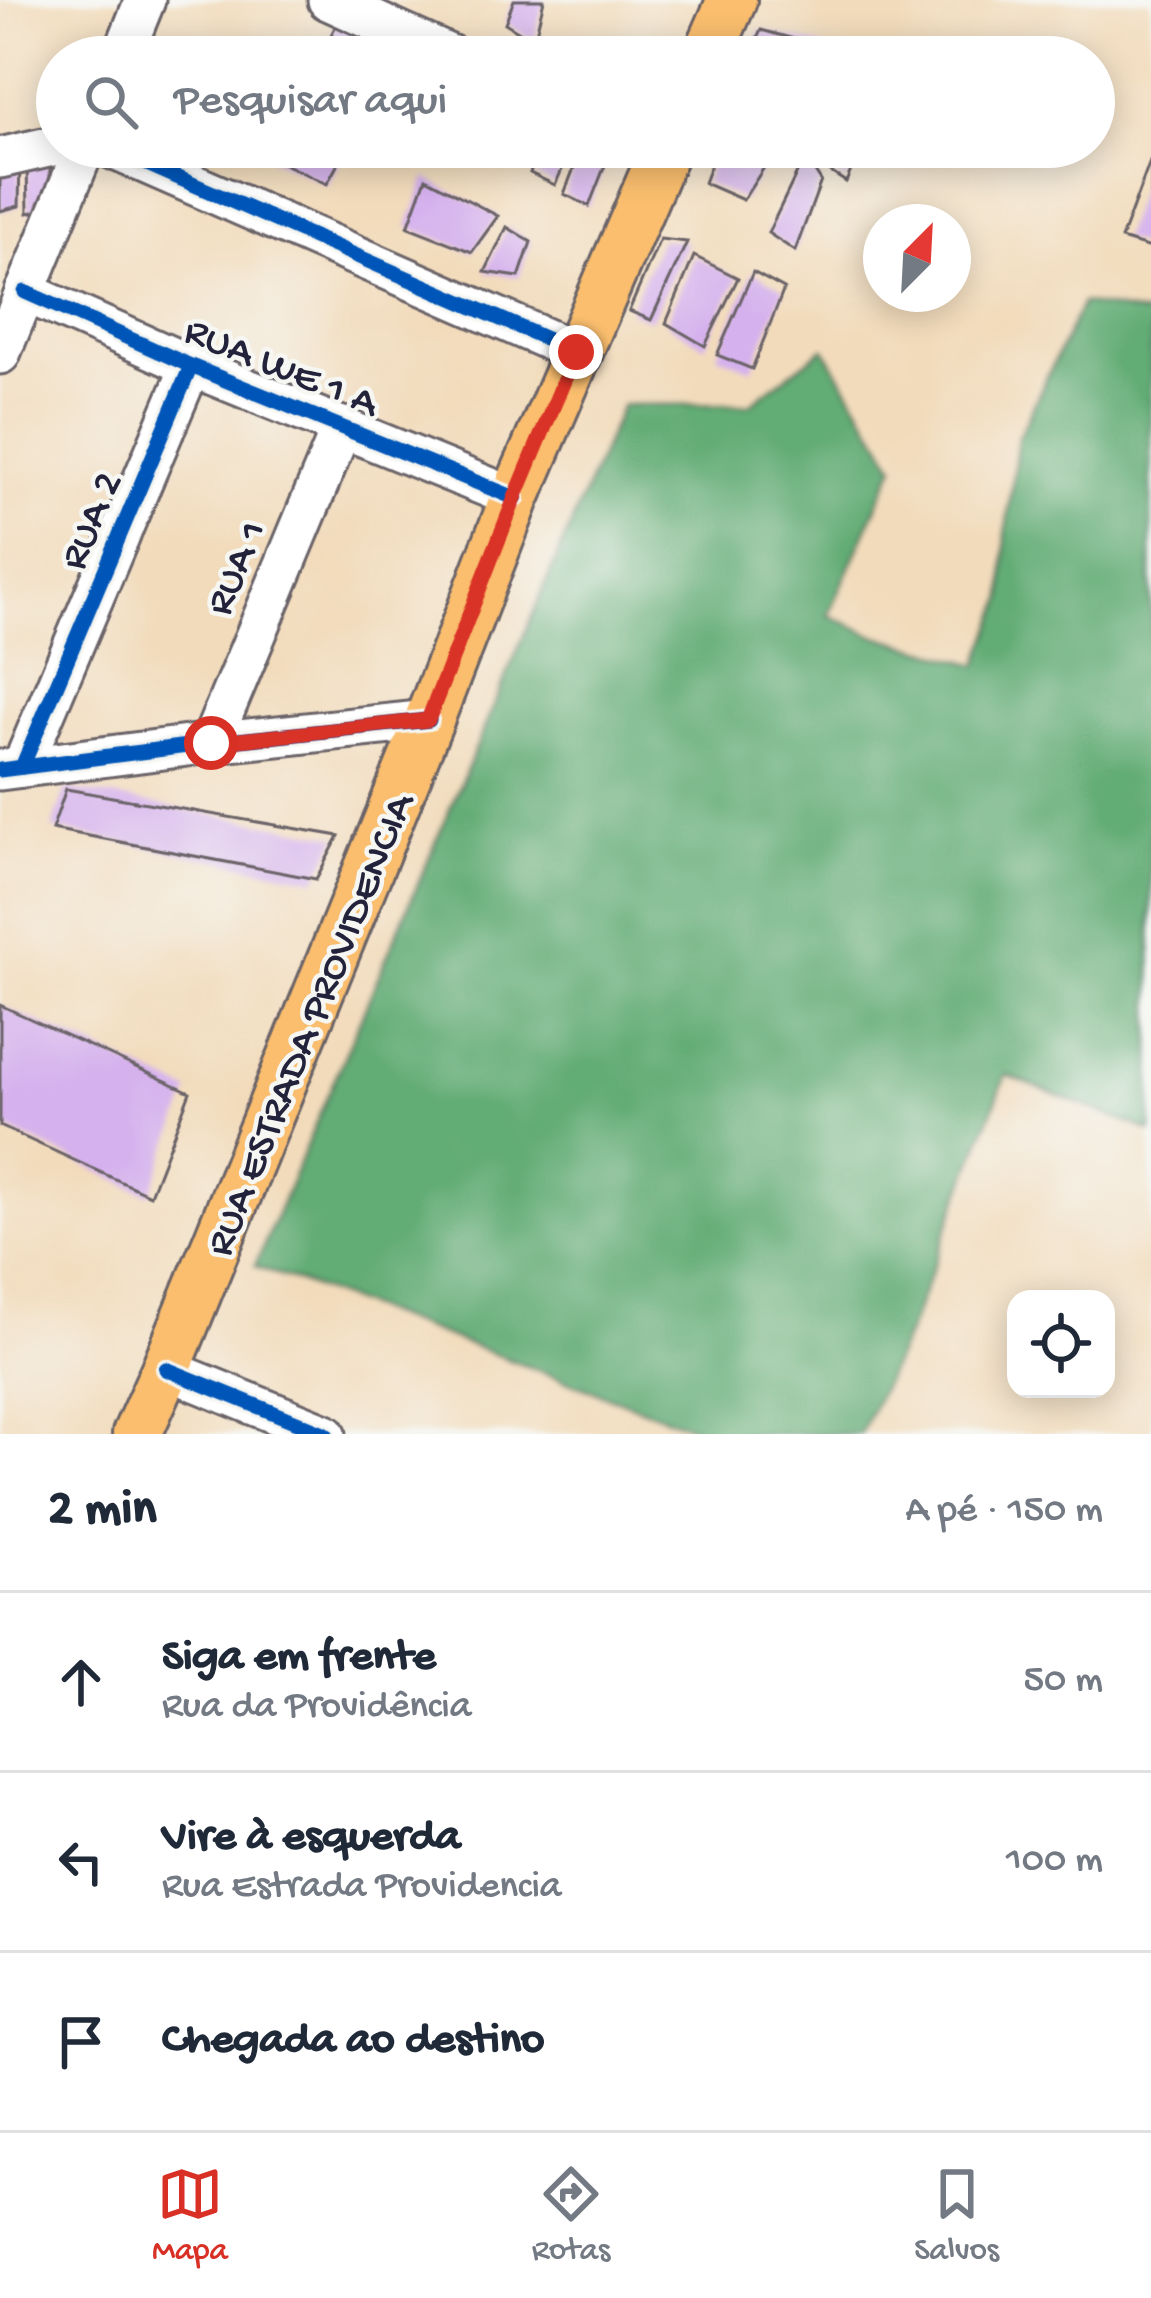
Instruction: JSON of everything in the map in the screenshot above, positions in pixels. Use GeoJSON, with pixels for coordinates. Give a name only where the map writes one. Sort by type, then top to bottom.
{"type":"FeatureCollection","features":[{"type":"Feature","properties":{"kind":"main road"},"geometry":{"type":"LineString","coordinates":[[716,36],[732,0]]}},
{"type":"Feature","properties":{"kind":"main road","name":"RUA ESTRADA PROVIDENCIA"},"geometry":{"type":"LineString","coordinates":[[137,1434],[653,168]]}},
{"type":"Feature","properties":{"kind":"street"},"geometry":{"type":"LineString","coordinates":[[130,36],[145,0]]}},
{"type":"Feature","properties":{"kind":"street"},"geometry":{"type":"LineString","coordinates":[[328,0],[408,36]]}},
{"type":"Feature","properties":{"kind":"street"},"geometry":{"type":"LineString","coordinates":[[0,158],[36,150]]}},
{"type":"Feature","properties":{"kind":"street"},"geometry":{"type":"LineString","coordinates":[[0,354],[76,168]]}},
{"type":"Feature","properties":{"kind":"street"},"geometry":{"type":"LineString","coordinates":[[156,168],[576,352]]}},
{"type":"Feature","properties":{"kind":"street","name":"RUA WE 1 A"},"geometry":{"type":"LineString","coordinates":[[25,292],[191,366],[515,498]]}},
{"type":"Feature","properties":{"kind":"street","name":"RUA 2"},"geometry":{"type":"LineString","coordinates":[[11,769],[191,366]]}},
{"type":"Feature","properties":{"kind":"street","name":"RUA 1"},"geometry":{"type":"LineString","coordinates":[[211,743],[342,427]]}},
{"type":"Feature","properties":{"kind":"street"},"geometry":{"type":"LineString","coordinates":[[11,769],[428,720]]}},
{"type":"Feature","properties":{"kind":"street"},"geometry":{"type":"LineString","coordinates":[[166,1369],[326,1434]]}},
{"type":"Feature","properties":{"kind":"green space"},"geometry":{"type":"Polygon","coordinates":[[[1082,303],[1151,316],[1151,1132],[1006,1075],[908,1332],[860,1434],[711,1434],[255,1266],[622,405],[750,404],[824,348],[895,465],[829,615],[873,635],[978,665],[1004,599],[1006,531],[1018,438],[1082,303]]]}},
{"type":"Feature","properties":{"kind":"building"},"geometry":{"type":"Polygon","coordinates":[[[514,0],[544,0],[535,36],[526,36],[505,23],[514,0]]]}},
{"type":"Feature","properties":{"kind":"building"},"geometry":{"type":"Polygon","coordinates":[[[337,23],[372,36],[330,36],[337,23]]]}},
{"type":"Feature","properties":{"kind":"building"},"geometry":{"type":"Polygon","coordinates":[[[1151,159],[1151,248],[1121,239],[1151,159]]]}},
{"type":"Feature","properties":{"kind":"building"},"geometry":{"type":"Polygon","coordinates":[[[20,162],[19,206],[0,211],[0,169],[20,162]]]}},
{"type":"Feature","properties":{"kind":"building"},"geometry":{"type":"Polygon","coordinates":[[[27,163],[50,168],[50,188],[39,211],[28,213],[27,163]]]}},
{"type":"Feature","properties":{"kind":"building"},"geometry":{"type":"Polygon","coordinates":[[[293,168],[336,168],[327,184],[293,168]]]}},
{"type":"Feature","properties":{"kind":"building"},"geometry":{"type":"Polygon","coordinates":[[[532,168],[563,168],[555,185],[530,173],[532,168]]]}},
{"type":"Feature","properties":{"kind":"building"},"geometry":{"type":"Polygon","coordinates":[[[574,168],[604,168],[589,206],[564,194],[574,168]]]}},
{"type":"Feature","properties":{"kind":"building"},"geometry":{"type":"Polygon","coordinates":[[[709,168],[764,168],[743,200],[704,183],[709,168]]]}},
{"type":"Feature","properties":{"kind":"building"},"geometry":{"type":"Polygon","coordinates":[[[799,168],[813,168],[821,181],[795,251],[768,233],[799,168]]]}},
{"type":"Feature","properties":{"kind":"building"},"geometry":{"type":"Polygon","coordinates":[[[824,168],[852,168],[846,182],[824,168]]]}},
{"type":"Feature","properties":{"kind":"building"},"geometry":{"type":"Polygon","coordinates":[[[426,178],[498,216],[472,252],[408,227],[426,178]]]}},
{"type":"Feature","properties":{"kind":"building"},"geometry":{"type":"Polygon","coordinates":[[[507,227],[531,242],[519,277],[485,272],[507,227]]]}},
{"type":"Feature","properties":{"kind":"building"},"geometry":{"type":"Polygon","coordinates":[[[660,239],[687,242],[651,320],[629,311],[660,239]]]}},
{"type":"Feature","properties":{"kind":"building"},"geometry":{"type":"Polygon","coordinates":[[[694,256],[738,278],[705,346],[666,323],[694,256]]]}},
{"type":"Feature","properties":{"kind":"building"},"geometry":{"type":"Polygon","coordinates":[[[753,272],[784,289],[752,369],[717,355],[753,272]]]}},
{"type":"Feature","properties":{"kind":"building"},"geometry":{"type":"Polygon","coordinates":[[[66,789],[339,836],[316,879],[52,829],[66,789]]]}},
{"type":"Feature","properties":{"kind":"building"},"geometry":{"type":"Polygon","coordinates":[[[0,1005],[190,1092],[150,1195],[0,1126],[0,1005]]]}},
{"type":"Feature","properties":{"kind":"cycle path"},"geometry":{"type":"LineString","coordinates":[[156,168],[576,352]]}},
{"type":"Feature","properties":{"kind":"cycle path"},"geometry":{"type":"LineString","coordinates":[[25,292],[191,366],[515,498]]}},
{"type":"Feature","properties":{"kind":"cycle path"},"geometry":{"type":"LineString","coordinates":[[22,767],[191,366]]}},
{"type":"Feature","properties":{"kind":"cycle path"},"geometry":{"type":"LineString","coordinates":[[0,770],[429,720]]}},
{"type":"Feature","properties":{"kind":"cycle path"},"geometry":{"type":"LineString","coordinates":[[166,1369],[326,1434]]}},
{"type":"Feature","properties":{"kind":"route"},"geometry":{"type":"LineString","coordinates":[[211,743],[428,720],[576,352]]}}]}
